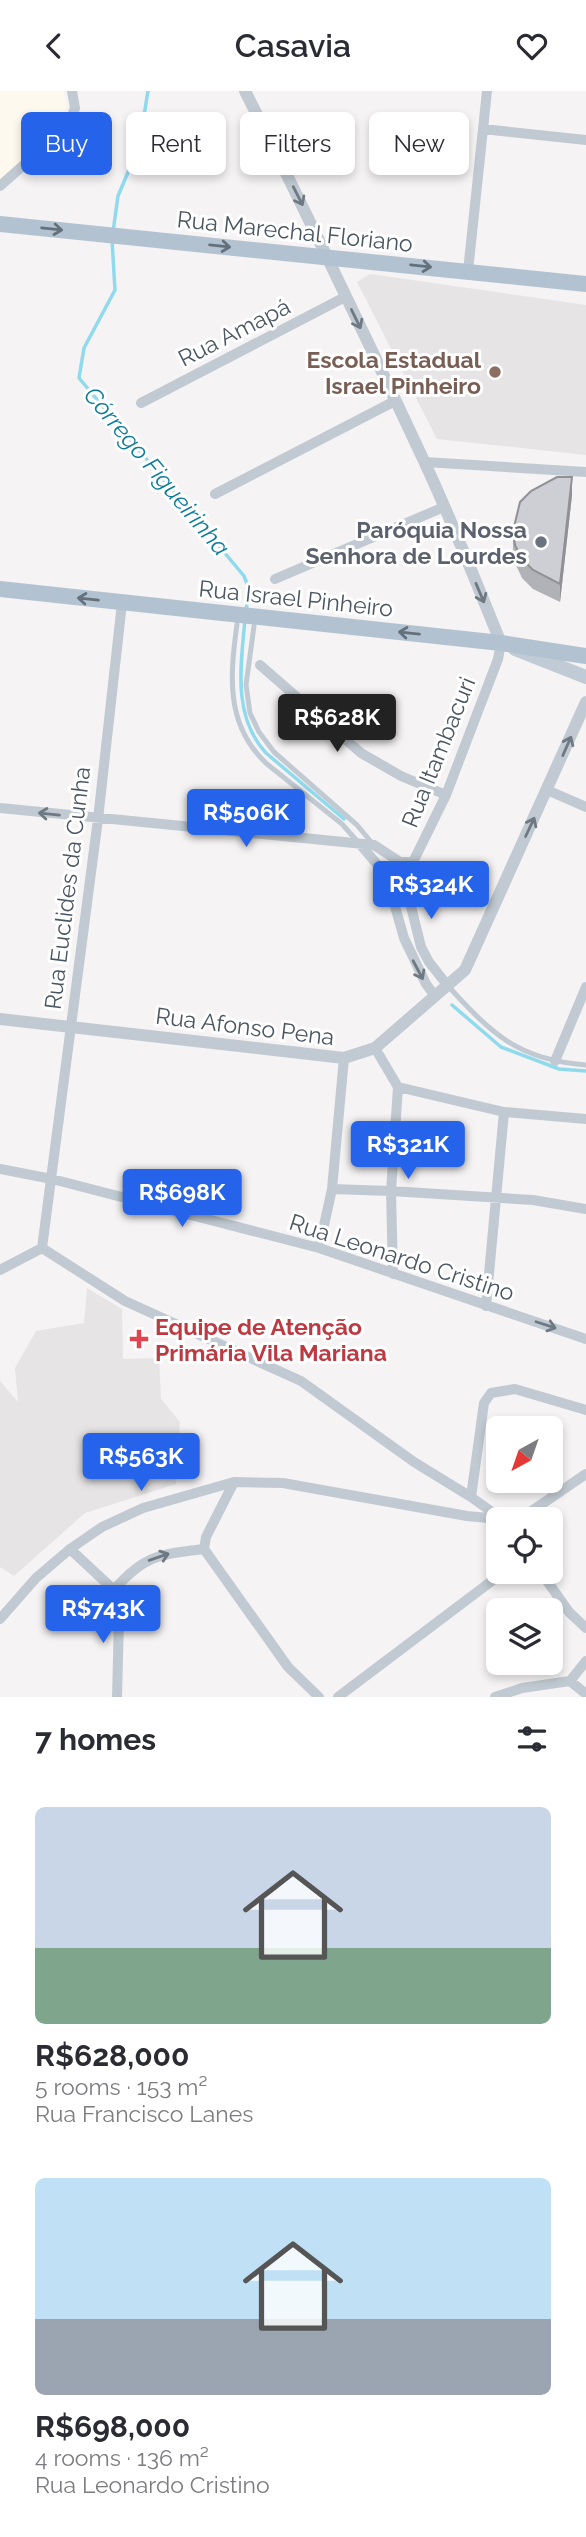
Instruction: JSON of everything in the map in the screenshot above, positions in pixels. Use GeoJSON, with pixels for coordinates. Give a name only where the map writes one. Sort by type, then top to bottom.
{"type":"FeatureCollection","features":[{"type":"Feature","properties":{"kind":"main road","name":"Rua Marechal Floriano"},"geometry":{"type":"LineString","coordinates":[[0,224],[586,284]]}},
{"type":"Feature","properties":{"kind":"main road","name":"Rua Israel Pinheiro"},"geometry":{"type":"LineString","coordinates":[[0,589],[204,612],[258,622],[501,643],[586,656]]}},
{"type":"Feature","properties":{"kind":"main road"},"geometry":{"type":"LineString","coordinates":[[501,643],[586,677]]}},
{"type":"Feature","properties":{"kind":"street"},"geometry":{"type":"LineString","coordinates":[[0,186],[69,125],[75,108],[72,91]]}},
{"type":"Feature","properties":{"kind":"street"},"geometry":{"type":"LineString","coordinates":[[246,91],[425,462],[501,643]]}},
{"type":"Feature","properties":{"kind":"street"},"geometry":{"type":"LineString","coordinates":[[468,271],[487,91]]}},
{"type":"Feature","properties":{"kind":"street"},"geometry":{"type":"LineString","coordinates":[[483,129],[586,140]]}},
{"type":"Feature","properties":{"kind":"street","name":"Rua Amapá"},"geometry":{"type":"LineString","coordinates":[[142,403],[345,297]]}},
{"type":"Feature","properties":{"kind":"street"},"geometry":{"type":"LineString","coordinates":[[215,494],[395,401]]}},
{"type":"Feature","properties":{"kind":"street"},"geometry":{"type":"LineString","coordinates":[[425,462],[586,472]]}},
{"type":"Feature","properties":{"kind":"street"},"geometry":{"type":"LineString","coordinates":[[275,579],[444,507]]}},
{"type":"Feature","properties":{"kind":"street","name":"Rua Euclides da Cunha"},"geometry":{"type":"LineString","coordinates":[[42,1248],[98,819],[122,603]]}},
{"type":"Feature","properties":{"kind":"street","name":"Rua Itambacuri"},"geometry":{"type":"LineString","coordinates":[[400,862],[413,862],[446,795],[498,659],[501,643]]}},
{"type":"Feature","properties":{"kind":"street"},"geometry":{"type":"LineString","coordinates":[[260,665],[361,753],[401,776],[446,795]]}},
{"type":"Feature","properties":{"kind":"street"},"geometry":{"type":"LineString","coordinates":[[393,1274],[391,1191],[398,1087],[375,1048],[466,970],[586,702]]}},
{"type":"Feature","properties":{"kind":"street"},"geometry":{"type":"LineString","coordinates":[[547,790],[586,807]]}},
{"type":"Feature","properties":{"kind":"street"},"geometry":{"type":"LineString","coordinates":[[0,808],[374,845],[400,862],[421,947],[448,986]]}},
{"type":"Feature","properties":{"kind":"street"},"geometry":{"type":"LineString","coordinates":[[360,844],[386,875],[404,938],[426,984],[435,996]]}},
{"type":"Feature","properties":{"kind":"street"},"geometry":{"type":"LineString","coordinates":[[555,1061],[586,987]]}},
{"type":"Feature","properties":{"kind":"street","name":"Rua Afonso Pena"},"geometry":{"type":"LineString","coordinates":[[0,1019],[344,1058],[375,1048]]}},
{"type":"Feature","properties":{"kind":"street"},"geometry":{"type":"LineString","coordinates":[[319,1248],[331,1189],[344,1058]]}},
{"type":"Feature","properties":{"kind":"street"},"geometry":{"type":"LineString","coordinates":[[398,1087],[504,1112],[586,1119]]}},
{"type":"Feature","properties":{"kind":"street"},"geometry":{"type":"LineString","coordinates":[[486,1305],[498,1200],[504,1112]]}},
{"type":"Feature","properties":{"kind":"street","name":"Rua Leonardo Cristino"},"geometry":{"type":"LineString","coordinates":[[0,1168],[319,1248],[586,1339]]}},
{"type":"Feature","properties":{"kind":"street"},"geometry":{"type":"LineString","coordinates":[[331,1189],[533,1200],[586,1209]]}},
{"type":"Feature","properties":{"kind":"street"},"geometry":{"type":"LineString","coordinates":[[0,1270],[42,1248],[125,1301],[301,1381],[414,1462],[486,1508]]}},
{"type":"Feature","properties":{"kind":"street"},"geometry":{"type":"LineString","coordinates":[[471,1497],[483,1412],[488,1396],[495,1391],[515,1389],[586,1410]]}},
{"type":"Feature","properties":{"kind":"street"},"geometry":{"type":"LineString","coordinates":[[537,1507],[586,1473]]}},
{"type":"Feature","properties":{"kind":"street"},"geometry":{"type":"LineString","coordinates":[[234,1482],[206,1537],[204,1549],[288,1667],[319,1697]]}},
{"type":"Feature","properties":{"kind":"street"},"geometry":{"type":"LineString","coordinates":[[0,1619],[24,1590],[70,1549],[102,1527],[144,1508],[234,1482],[284,1483],[486,1518]]}},
{"type":"Feature","properties":{"kind":"street"},"geometry":{"type":"LineString","coordinates":[[70,1549],[114,1590],[119,1619],[117,1697]]}},
{"type":"Feature","properties":{"kind":"street"},"geometry":{"type":"LineString","coordinates":[[114,1590],[131,1571],[159,1555],[204,1549]]}},
{"type":"Feature","properties":{"kind":"street"},"geometry":{"type":"LineString","coordinates":[[338,1697],[488,1584]]}},
{"type":"Feature","properties":{"kind":"street"},"geometry":{"type":"LineString","coordinates":[[549,1584],[569,1612],[586,1628]]}},
{"type":"Feature","properties":{"kind":"street"},"geometry":{"type":"LineString","coordinates":[[495,1697],[522,1688],[570,1681],[586,1661]]}},
{"type":"Feature","properties":{"kind":"street"},"geometry":{"type":"LineString","coordinates":[[570,1681],[586,1694]]}},
{"type":"Feature","properties":{"kind":"lane"},"geometry":{"type":"LineString","coordinates":[[258,622],[246,685],[250,713],[259,731],[274,752],[351,819],[374,845]]}},
{"type":"Feature","properties":{"kind":"lane"},"geometry":{"type":"LineString","coordinates":[[237,624],[233,685],[236,716],[243,734],[256,754],[342,824],[360,844]]}},
{"type":"Feature","properties":{"kind":"lane"},"geometry":{"type":"LineString","coordinates":[[448,986],[481,1023],[507,1042],[533,1056],[586,1065]]}},
{"type":"Feature","properties":{"kind":"shaded area"},"geometry":{"type":"Polygon","coordinates":[[[0,91],[64,91],[68,112],[21,112],[21,161],[0,182],[0,91]]]}},
{"type":"Feature","properties":{"kind":"shaded area","name":"Escola Estadual Israel Pinheiro"},"geometry":{"type":"Polygon","coordinates":[[[370,274],[586,305],[586,455],[437,439],[357,282],[370,274]]]}},
{"type":"Feature","properties":{"kind":"shaded area"},"geometry":{"type":"Polygon","coordinates":[[[87,1288],[122,1309],[123,1359],[159,1358],[161,1399],[180,1422],[176,1484],[85,1513],[14,1576],[0,1567],[0,1381],[18,1402],[15,1368],[36,1331],[84,1323],[87,1288]]]}},
{"type":"Feature","properties":{"kind":"building","name":"Paróquia Nossa Senhora de Lourdes"},"geometry":{"type":"Polygon","coordinates":[[[557,477],[572,477],[560,584],[533,570],[522,559],[515,545],[513,531],[520,502],[531,491],[557,477]]]}},
{"type":"Feature","properties":{"kind":"waterway","name":"Córrego Figueirinha"},"geometry":{"type":"LineString","coordinates":[[113,232],[118,196],[139,146],[148,91]]}},
{"type":"Feature","properties":{"kind":"waterway","name":"Córrego Figueirinha"},"geometry":{"type":"LineString","coordinates":[[112,240],[115,290],[84,348],[79,378],[244,576],[249,589],[246,611]]}},
{"type":"Feature","properties":{"kind":"waterway","name":"Córrego Figueirinha"},"geometry":{"type":"LineString","coordinates":[[245,619],[241,689],[243,706],[255,739],[266,753],[344,819]]}},
{"type":"Feature","properties":{"kind":"waterway","name":"Córrego Figueirinha"},"geometry":{"type":"LineString","coordinates":[[390,873],[395,889]]}},
{"type":"Feature","properties":{"kind":"waterway","name":"Córrego Figueirinha"},"geometry":{"type":"LineString","coordinates":[[452,1005],[501,1047],[559,1069],[586,1071]]}},
{"type":"Feature","properties":{"kind":"place","name":"Escola Estadual Israel Pinheiro"},"geometry":{"type":"Point","coordinates":[495,372]}},
{"type":"Feature","properties":{"kind":"place","name":"Paróquia Nossa Senhora de Lourdes"},"geometry":{"type":"Point","coordinates":[541,542]}},
{"type":"Feature","properties":{"kind":"place","name":"Equipe de Atenção Primária Vila Mariana"},"geometry":{"type":"Point","coordinates":[139,1339]}}]}
